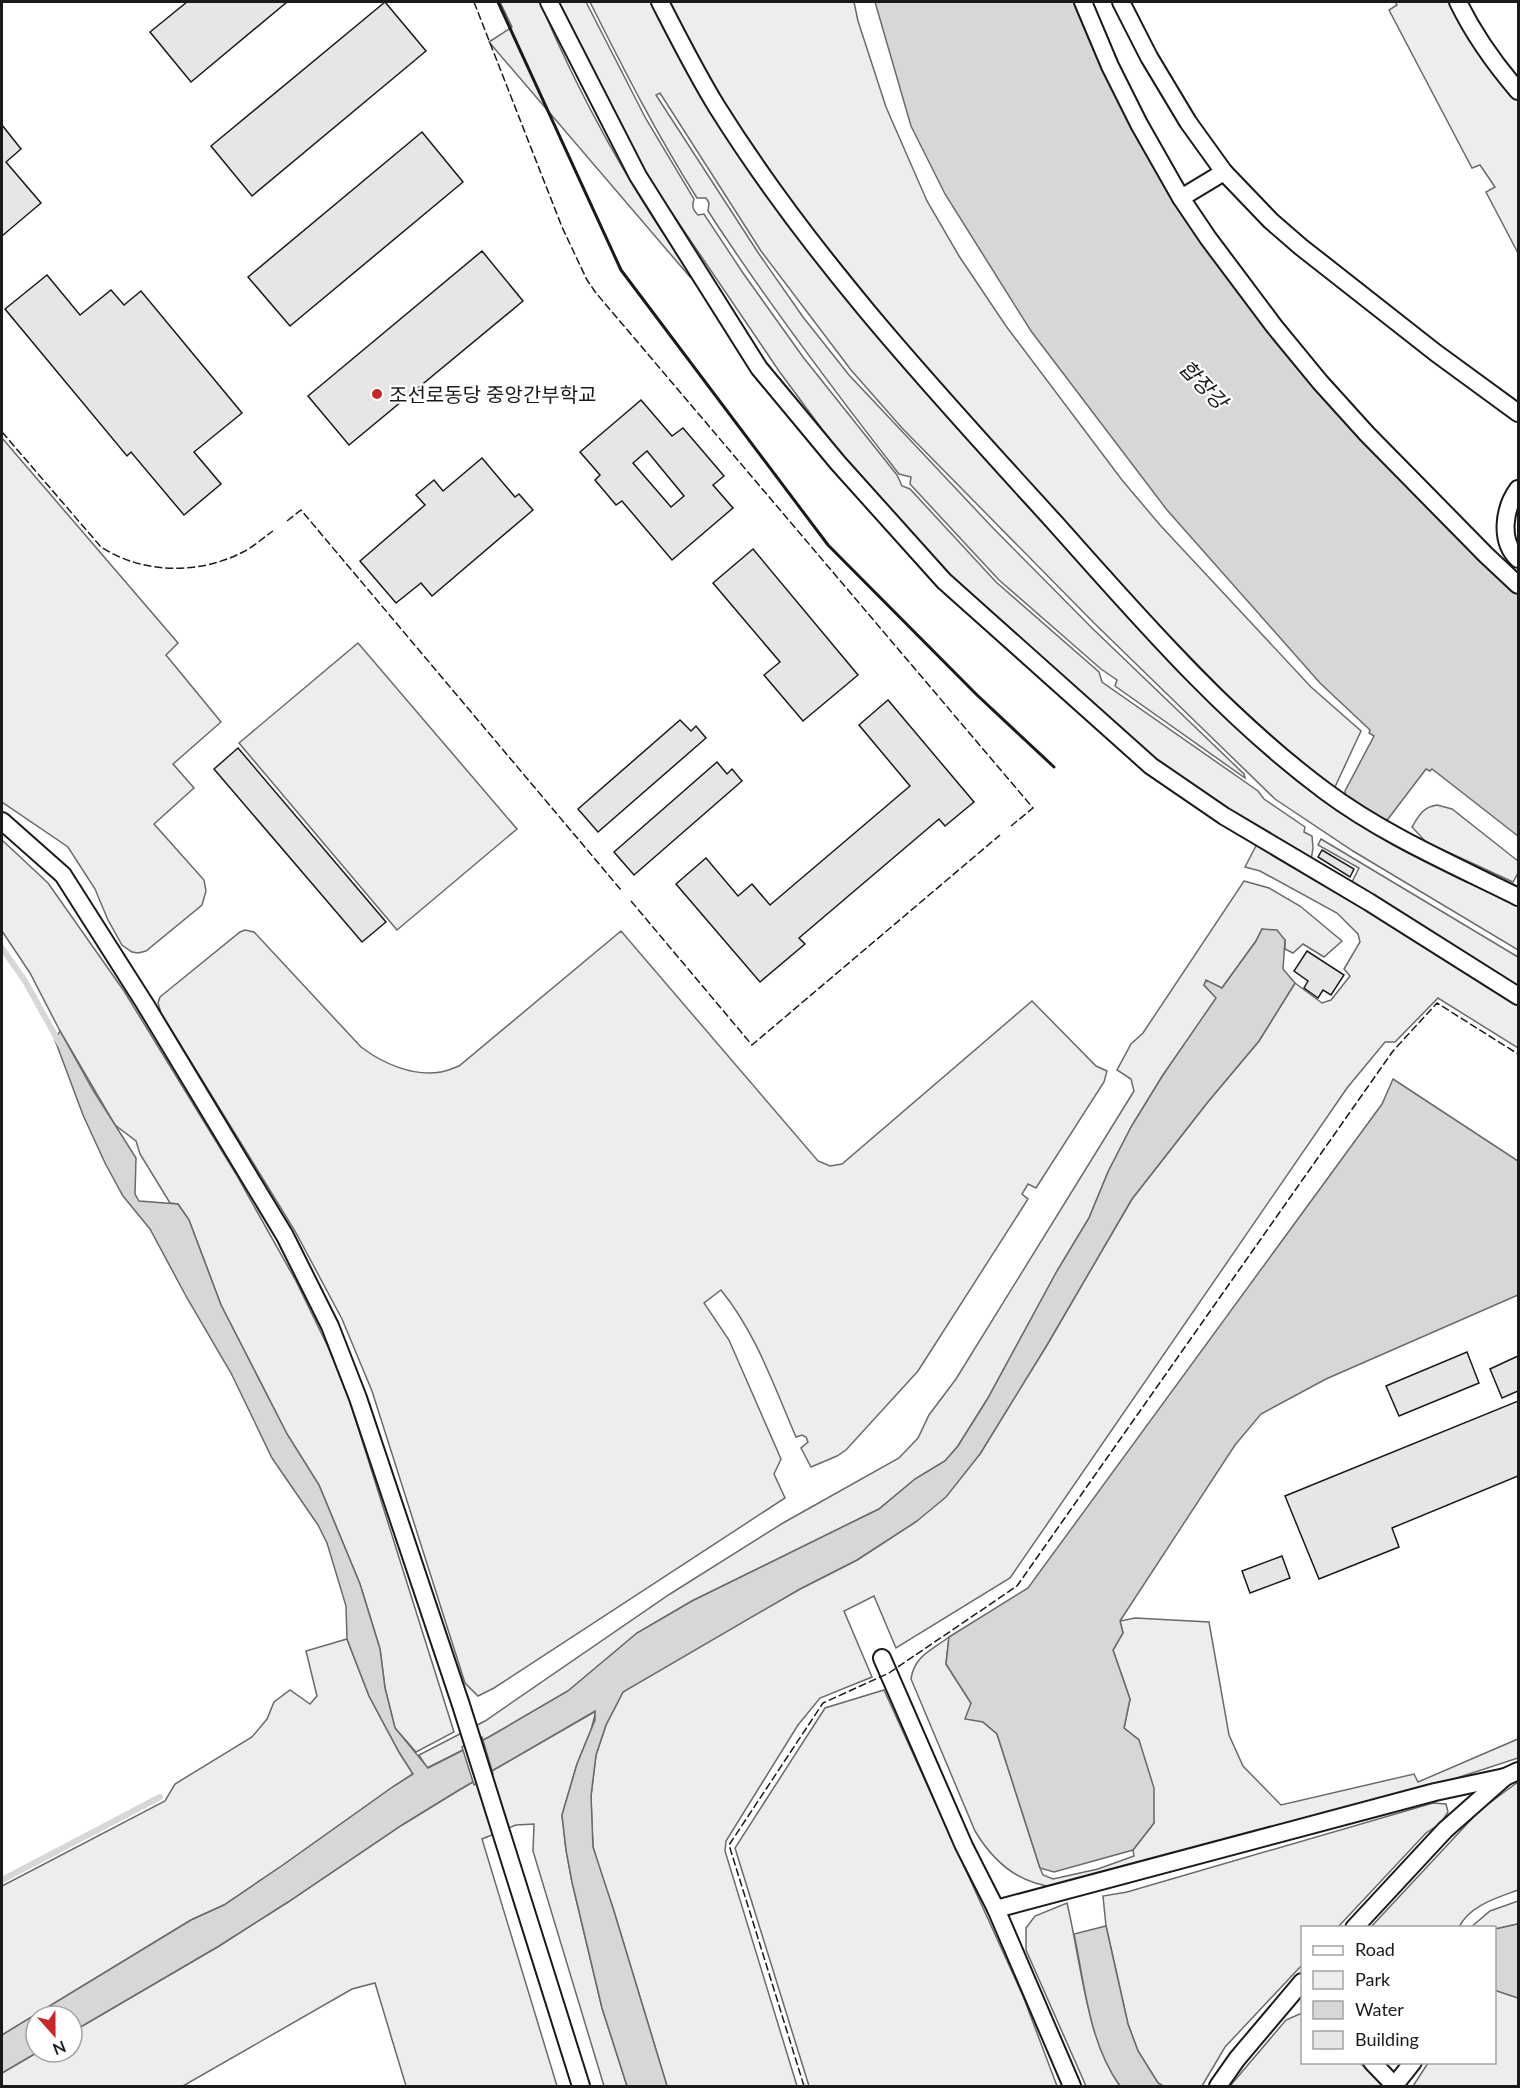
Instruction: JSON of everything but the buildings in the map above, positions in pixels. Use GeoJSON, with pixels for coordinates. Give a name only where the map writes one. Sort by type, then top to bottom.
{"type":"FeatureCollection","features":[{"type":"Feature","properties":{"kind":"street"},"geometry":{"type":"LineString","coordinates":[[549,2],[638,176],[759,368],[838,463],[945,581],[1151,766],[1224,816],[1359,896],[1518,996]]}},
{"type":"Feature","properties":{"kind":"street"},"geometry":{"type":"LineString","coordinates":[[660,2],[717,106],[800,226],[884,332],[1169,649],[1231,712],[1327,793],[1382,830],[1518,897]]}},
{"type":"Feature","properties":{"kind":"street"},"geometry":{"type":"LineString","coordinates":[[1083,2],[1110,66],[1139,123],[1181,198],[1228,264],[1320,382],[1422,491],[1517,584]]}},
{"type":"Feature","properties":{"kind":"street"},"geometry":{"type":"LineString","coordinates":[[1121,2],[1149,57],[1188,122],[1224,172],[1271,221],[1300,247],[1436,353],[1518,413]]}},
{"type":"Feature","properties":{"kind":"street"},"geometry":{"type":"LineString","coordinates":[[1458,2],[1475,35],[1494,63],[1518,91]]}},
{"type":"Feature","properties":{"kind":"street"},"geometry":{"type":"LineString","coordinates":[[1181,198],[1224,172]]}},
{"type":"Feature","properties":{"kind":"street"},"geometry":{"type":"LineString","coordinates":[[1517,584],[1516,556],[1506,534],[1506,513],[1518,489]]}},
{"type":"Feature","properties":{"kind":"street"},"geometry":{"type":"LineString","coordinates":[[2,821],[63,875],[145,1004],[285,1236],[330,1326],[358,1398],[461,1705],[581,2086]]}},
{"type":"Feature","properties":{"kind":"street"},"geometry":{"type":"LineString","coordinates":[[882,1658],[964,1846],[996,1909],[1072,2086]]}},
{"type":"Feature","properties":{"kind":"street"},"geometry":{"type":"LineString","coordinates":[[996,1909],[1435,1792],[1512,1774]]}},
{"type":"Feature","properties":{"kind":"street"},"geometry":{"type":"LineString","coordinates":[[1356,1926],[1445,1830],[1512,1774]]}},
{"type":"Feature","properties":{"kind":"street"},"geometry":{"type":"LineString","coordinates":[[1218,2086],[1237,2059],[1300,1990]]}},
{"type":"Feature","properties":{"kind":"street"},"geometry":{"type":"LineString","coordinates":[[1374,2064],[1395,2086],[1412,2064]]}},
{"type":"Feature","properties":{"kind":"green space"},"geometry":{"type":"Polygon","coordinates":[[[500,2],[540,2],[571,72],[608,142],[648,210],[691,274],[690,277],[489,42],[512,27],[500,2]]]}},
{"type":"Feature","properties":{"kind":"green space"},"geometry":{"type":"Polygon","coordinates":[[[557,2],[586,2],[646,119],[694,199],[695,211],[698,215],[704,214],[803,357],[897,475],[902,486],[910,489],[996,582],[1099,672],[1102,682],[1258,791],[1264,799],[1305,827],[1304,832],[1312,836],[1311,860],[1268,835],[1158,762],[984,609],[898,522],[844,459],[779,371],[640,166],[557,2]]]}},
{"type":"Feature","properties":{"kind":"green space"},"geometry":{"type":"Polygon","coordinates":[[[590,2],[655,2],[790,222],[1281,763],[1518,903],[1518,950],[1353,851],[1275,799],[1094,623],[902,428],[851,370],[761,251],[660,93],[656,95],[759,254],[803,317],[849,375],[993,528],[1092,628],[1244,774],[1245,778],[1115,686],[1117,680],[1101,669],[999,580],[910,484],[911,477],[899,474],[777,312],[708,211],[709,203],[706,198],[697,198],[682,174],[590,2]]]}},
{"type":"Feature","properties":{"kind":"green space"},"geometry":{"type":"Polygon","coordinates":[[[669,2],[854,2],[886,107],[927,201],[959,256],[1006,326],[1122,480],[1160,525],[1311,687],[1361,731],[1334,789],[1288,751],[1226,694],[1159,625],[994,447],[890,325],[797,210],[722,100],[669,2]]]}},
{"type":"Feature","properties":{"kind":"green space"},"geometry":{"type":"Polygon","coordinates":[[[1395,2],[1452,2],[1518,98],[1518,253],[1486,192],[1495,187],[1480,165],[1472,168],[1389,10],[1397,5],[1395,2]]]}},
{"type":"Feature","properties":{"kind":"green space"},"geometry":{"type":"Polygon","coordinates":[[[2,438],[178,643],[166,655],[221,722],[173,764],[194,788],[154,824],[204,880],[206,891],[202,905],[146,951],[132,952],[122,945],[95,889],[68,847],[2,802],[2,438]]]}},
{"type":"Feature","properties":{"kind":"green space"},"geometry":{"type":"Polygon","coordinates":[[[358,643],[517,829],[397,930],[239,743],[358,643]]]}},
{"type":"Feature","properties":{"kind":"green space"},"geometry":{"type":"Polygon","coordinates":[[[1437,805],[1452,809],[1518,861],[1518,873],[1513,882],[1426,842],[1412,827],[1419,815],[1437,805]]]}},
{"type":"Feature","properties":{"kind":"green space"},"geometry":{"type":"Polygon","coordinates":[[[1321,839],[1518,957],[1518,988],[1351,884],[1359,868],[1318,845],[1321,839]]]}},
{"type":"Feature","properties":{"kind":"green space"},"geometry":{"type":"Polygon","coordinates":[[[2,840],[48,883],[124,991],[236,1174],[296,1281],[328,1347],[350,1402],[454,1732],[416,1752],[395,1728],[385,1688],[380,1649],[360,1584],[319,1485],[287,1434],[221,1305],[189,1220],[178,1204],[170,1203],[140,1154],[136,1141],[115,1125],[60,1031],[30,973],[2,931],[2,840]]]}},
{"type":"Feature","properties":{"kind":"green space"},"geometry":{"type":"Polygon","coordinates":[[[1258,842],[1518,1003],[1518,1048],[1438,998],[1395,1042],[1385,1042],[1347,1088],[1010,1578],[896,1648],[874,1596],[844,1611],[872,1677],[820,1698],[798,1725],[726,1841],[725,1851],[797,2086],[667,2086],[593,1847],[591,1796],[596,1755],[606,1725],[623,1692],[642,1679],[800,1589],[857,1560],[917,1521],[980,1454],[1132,1199],[1259,1041],[1295,983],[1322,1003],[1331,1000],[1350,976],[1344,969],[1360,942],[1358,934],[1337,913],[1260,871],[1245,867],[1258,842]]]}},
{"type":"Feature","properties":{"kind":"green space"},"geometry":{"type":"Polygon","coordinates":[[[1244,881],[1269,888],[1300,906],[1342,941],[1324,957],[1303,944],[1293,953],[1285,949],[1285,940],[1262,929],[1222,988],[1206,981],[1204,985],[1217,998],[1163,1075],[1131,1127],[1108,1172],[1089,1218],[1057,1271],[988,1398],[958,1446],[945,1461],[915,1479],[879,1509],[692,1601],[637,1633],[568,1691],[489,1737],[427,1768],[419,1755],[485,1721],[670,1594],[783,1523],[899,1458],[918,1438],[929,1415],[956,1379],[1134,1091],[1131,1079],[1117,1070],[1131,1044],[1143,1033],[1244,881]]]}},
{"type":"Feature","properties":{"kind":"green space"},"geometry":{"type":"Polygon","coordinates":[[[245,930],[254,932],[361,1047],[398,1067],[409,1071],[430,1073],[443,1072],[459,1066],[621,931],[818,1161],[830,1166],[842,1164],[1032,1001],[1096,1066],[1107,1071],[1104,1082],[1036,1188],[1028,1184],[1022,1194],[1028,1199],[918,1371],[846,1450],[837,1456],[811,1467],[801,1448],[808,1442],[806,1437],[802,1435],[796,1437],[763,1360],[733,1307],[721,1290],[704,1303],[729,1340],[781,1459],[774,1474],[785,1498],[494,1688],[478,1696],[465,1683],[372,1391],[342,1319],[295,1231],[161,1013],[158,1003],[160,997],[245,930]]]}},
{"type":"Feature","properties":{"kind":"green space"},"geometry":{"type":"Polygon","coordinates":[[[1135,1618],[1209,1622],[1229,1735],[1243,1766],[1281,1805],[1414,1774],[1418,1782],[1518,1739],[1518,1758],[1420,1790],[1055,1887],[1030,1881],[1008,1869],[999,1861],[975,1831],[911,1679],[913,1671],[925,1654],[949,1637],[946,1664],[983,1722],[997,1734],[1043,1875],[1053,1879],[1098,1869],[1134,1856],[1133,1850],[1154,1823],[1139,1740],[1124,1728],[1130,1699],[1113,1650],[1123,1633],[1120,1621],[1135,1618]]]}},
{"type":"Feature","properties":{"kind":"green space"},"geometry":{"type":"Polygon","coordinates":[[[347,1639],[369,1696],[413,1774],[224,1905],[191,1920],[53,2004],[24,2004],[24,2022],[2,2035],[2,1886],[165,1801],[175,1784],[252,1737],[267,1719],[274,1702],[290,1690],[310,1704],[317,1696],[306,1651],[347,1639]]]}},
{"type":"Feature","properties":{"kind":"green space"},"geometry":{"type":"Polygon","coordinates":[[[884,1690],[1023,1996],[1057,2086],[809,2086],[735,1848],[825,1708],[884,1690]]]}},
{"type":"Feature","properties":{"kind":"green space"},"geometry":{"type":"Polygon","coordinates":[[[596,1711],[562,1815],[572,1882],[602,2008],[627,2086],[604,2086],[533,1851],[534,1824],[516,1825],[482,1839],[557,2086],[406,2086],[375,1983],[352,1989],[183,2086],[2,2086],[2,2073],[24,2060],[24,2064],[84,2064],[84,2025],[219,1946],[459,1790],[596,1711]]]}},
{"type":"Feature","properties":{"kind":"green space"},"geometry":{"type":"Polygon","coordinates":[[[1518,1782],[1518,1890],[1493,1899],[1477,1908],[1460,1926],[1372,1926],[1480,1810],[1518,1782]]]}},
{"type":"Feature","properties":{"kind":"green space"},"geometry":{"type":"Polygon","coordinates":[[[1433,1803],[1446,1804],[1448,1812],[1441,1823],[1426,1833],[1339,1926],[1301,1926],[1301,1966],[1225,2047],[1202,2086],[1163,2086],[1158,2083],[1138,2051],[1128,2024],[1106,1926],[1103,1896],[1127,1892],[1433,1803]]]}},
{"type":"Feature","properties":{"kind":"green space"},"geometry":{"type":"Polygon","coordinates":[[[1518,1901],[1518,1924],[1496,1929],[1496,1926],[1472,1926],[1490,1911],[1518,1901]]]}},
{"type":"Feature","properties":{"kind":"green space"},"geometry":{"type":"Polygon","coordinates":[[[1067,1903],[1092,2022],[1099,2045],[1120,2086],[1086,2086],[1026,1950],[1026,1928],[1035,1916],[1067,1903]]]}},
{"type":"Feature","properties":{"kind":"green space"},"geometry":{"type":"Polygon","coordinates":[[[1496,1990],[1518,1998],[1518,2086],[1413,2086],[1427,2064],[1496,2064],[1496,1990]]]}},
{"type":"Feature","properties":{"kind":"green space"},"geometry":{"type":"Polygon","coordinates":[[[1301,2013],[1301,2064],[1361,2064],[1386,2086],[1230,2086],[1286,2020],[1301,2013]]]}},
{"type":"Feature","properties":{"kind":"water","name":"합장강"},"geometry":{"type":"Polygon","coordinates":[[[875,2],[1079,2],[1111,73],[1258,314],[1518,592],[1518,836],[1432,769],[1430,771],[1426,769],[1388,819],[1380,822],[1346,800],[1345,791],[1374,736],[1320,683],[1167,510],[1031,331],[945,194],[911,126],[875,2]]]}},
{"type":"Feature","properties":{"kind":"water"},"geometry":{"type":"Polygon","coordinates":[[[1262,929],[1277,930],[1285,940],[1283,969],[1295,983],[1259,1041],[1132,1199],[980,1454],[946,1497],[917,1521],[857,1560],[800,1589],[623,1692],[606,1725],[596,1755],[591,1796],[593,1847],[667,2086],[627,2086],[602,2008],[572,1882],[562,1815],[577,1764],[595,1720],[595,1711],[402,1825],[219,1946],[84,2025],[84,2004],[53,2004],[191,1920],[224,1905],[413,1774],[369,1696],[347,1639],[346,1606],[327,1543],[318,1525],[272,1458],[231,1373],[150,1229],[123,1196],[105,1163],[83,1115],[55,1040],[60,1031],[93,1090],[136,1158],[135,1194],[139,1201],[178,1204],[189,1220],[221,1305],[287,1434],[319,1485],[360,1584],[380,1649],[385,1688],[395,1728],[428,1768],[489,1737],[568,1691],[637,1633],[692,1601],[879,1509],[915,1479],[945,1461],[958,1446],[988,1398],[1057,1271],[1089,1218],[1108,1172],[1131,1127],[1163,1075],[1216,998],[1204,985],[1206,980],[1222,988],[1262,929]]]}},
{"type":"Feature","properties":{"kind":"water"},"geometry":{"type":"Polygon","coordinates":[[[1393,1079],[1518,1161],[1518,1295],[1326,1379],[1261,1414],[1235,1445],[1120,1621],[1123,1633],[1113,1650],[1130,1699],[1124,1728],[1139,1740],[1154,1788],[1154,1823],[1133,1850],[1054,1872],[1040,1868],[997,1734],[983,1722],[965,1719],[971,1703],[946,1664],[949,1637],[1028,1588],[1382,1104],[1393,1079]]]}},
{"type":"Feature","properties":{"kind":"water"},"geometry":{"type":"Polygon","coordinates":[[[1518,1924],[1518,1998],[1496,1991],[1496,1929],[1518,1924]]]}},
{"type":"Feature","properties":{"kind":"water"},"geometry":{"type":"Polygon","coordinates":[[[1106,1926],[1128,2024],[1138,2051],[1158,2083],[1163,2086],[1120,2086],[1101,2051],[1090,2013],[1074,1934],[1106,1926]]]}},
{"type":"Feature","properties":{"kind":"water"},"geometry":{"type":"Polygon","coordinates":[[[24,2022],[24,2060],[2,2073],[2,2035],[24,2022]]]}},
{"type":"Feature","properties":{"kind":"pier"},"geometry":{"type":"Polygon","coordinates":[[[482,1737],[493,1774],[474,1785],[462,1747],[482,1737]]]}},
{"type":"Feature","properties":{"kind":"waterway"},"geometry":{"type":"LineString","coordinates":[[2,948],[25,981],[60,1044]]}},
{"type":"Feature","properties":{"kind":"waterway"},"geometry":{"type":"LineString","coordinates":[[2,1880],[160,1797]]}},
{"type":"Feature","properties":{"kind":"fence"},"geometry":{"type":"LineString","coordinates":[[474,2],[562,227],[587,280],[1033,808],[1011,826]]}},
{"type":"Feature","properties":{"kind":"fence"},"geometry":{"type":"LineString","coordinates":[[2,432],[101,547],[117,556],[153,567],[190,568],[208,565],[243,552],[273,531]]}},
{"type":"Feature","properties":{"kind":"fence"},"geometry":{"type":"LineString","coordinates":[[287,521],[301,510],[621,890]]}},
{"type":"Feature","properties":{"kind":"fence"},"geometry":{"type":"LineString","coordinates":[[631,901],[752,1045],[1000,835]]}},
{"type":"Feature","properties":{"kind":"fence"},"geometry":{"type":"LineString","coordinates":[[804,2086],[729,1845],[823,1703],[889,1673],[1017,1586],[1393,1051],[1437,1003],[1518,1054]]}},
{"type":"Feature","properties":{"kind":"wall"},"geometry":{"type":"LineString","coordinates":[[498,2],[621,270],[828,545],[977,695],[1054,767]]}},
{"type":"Feature","properties":{"kind":"place","name":"조선로동당 중앙간부학교"},"geometry":{"type":"Point","coordinates":[377,394]}}]}
